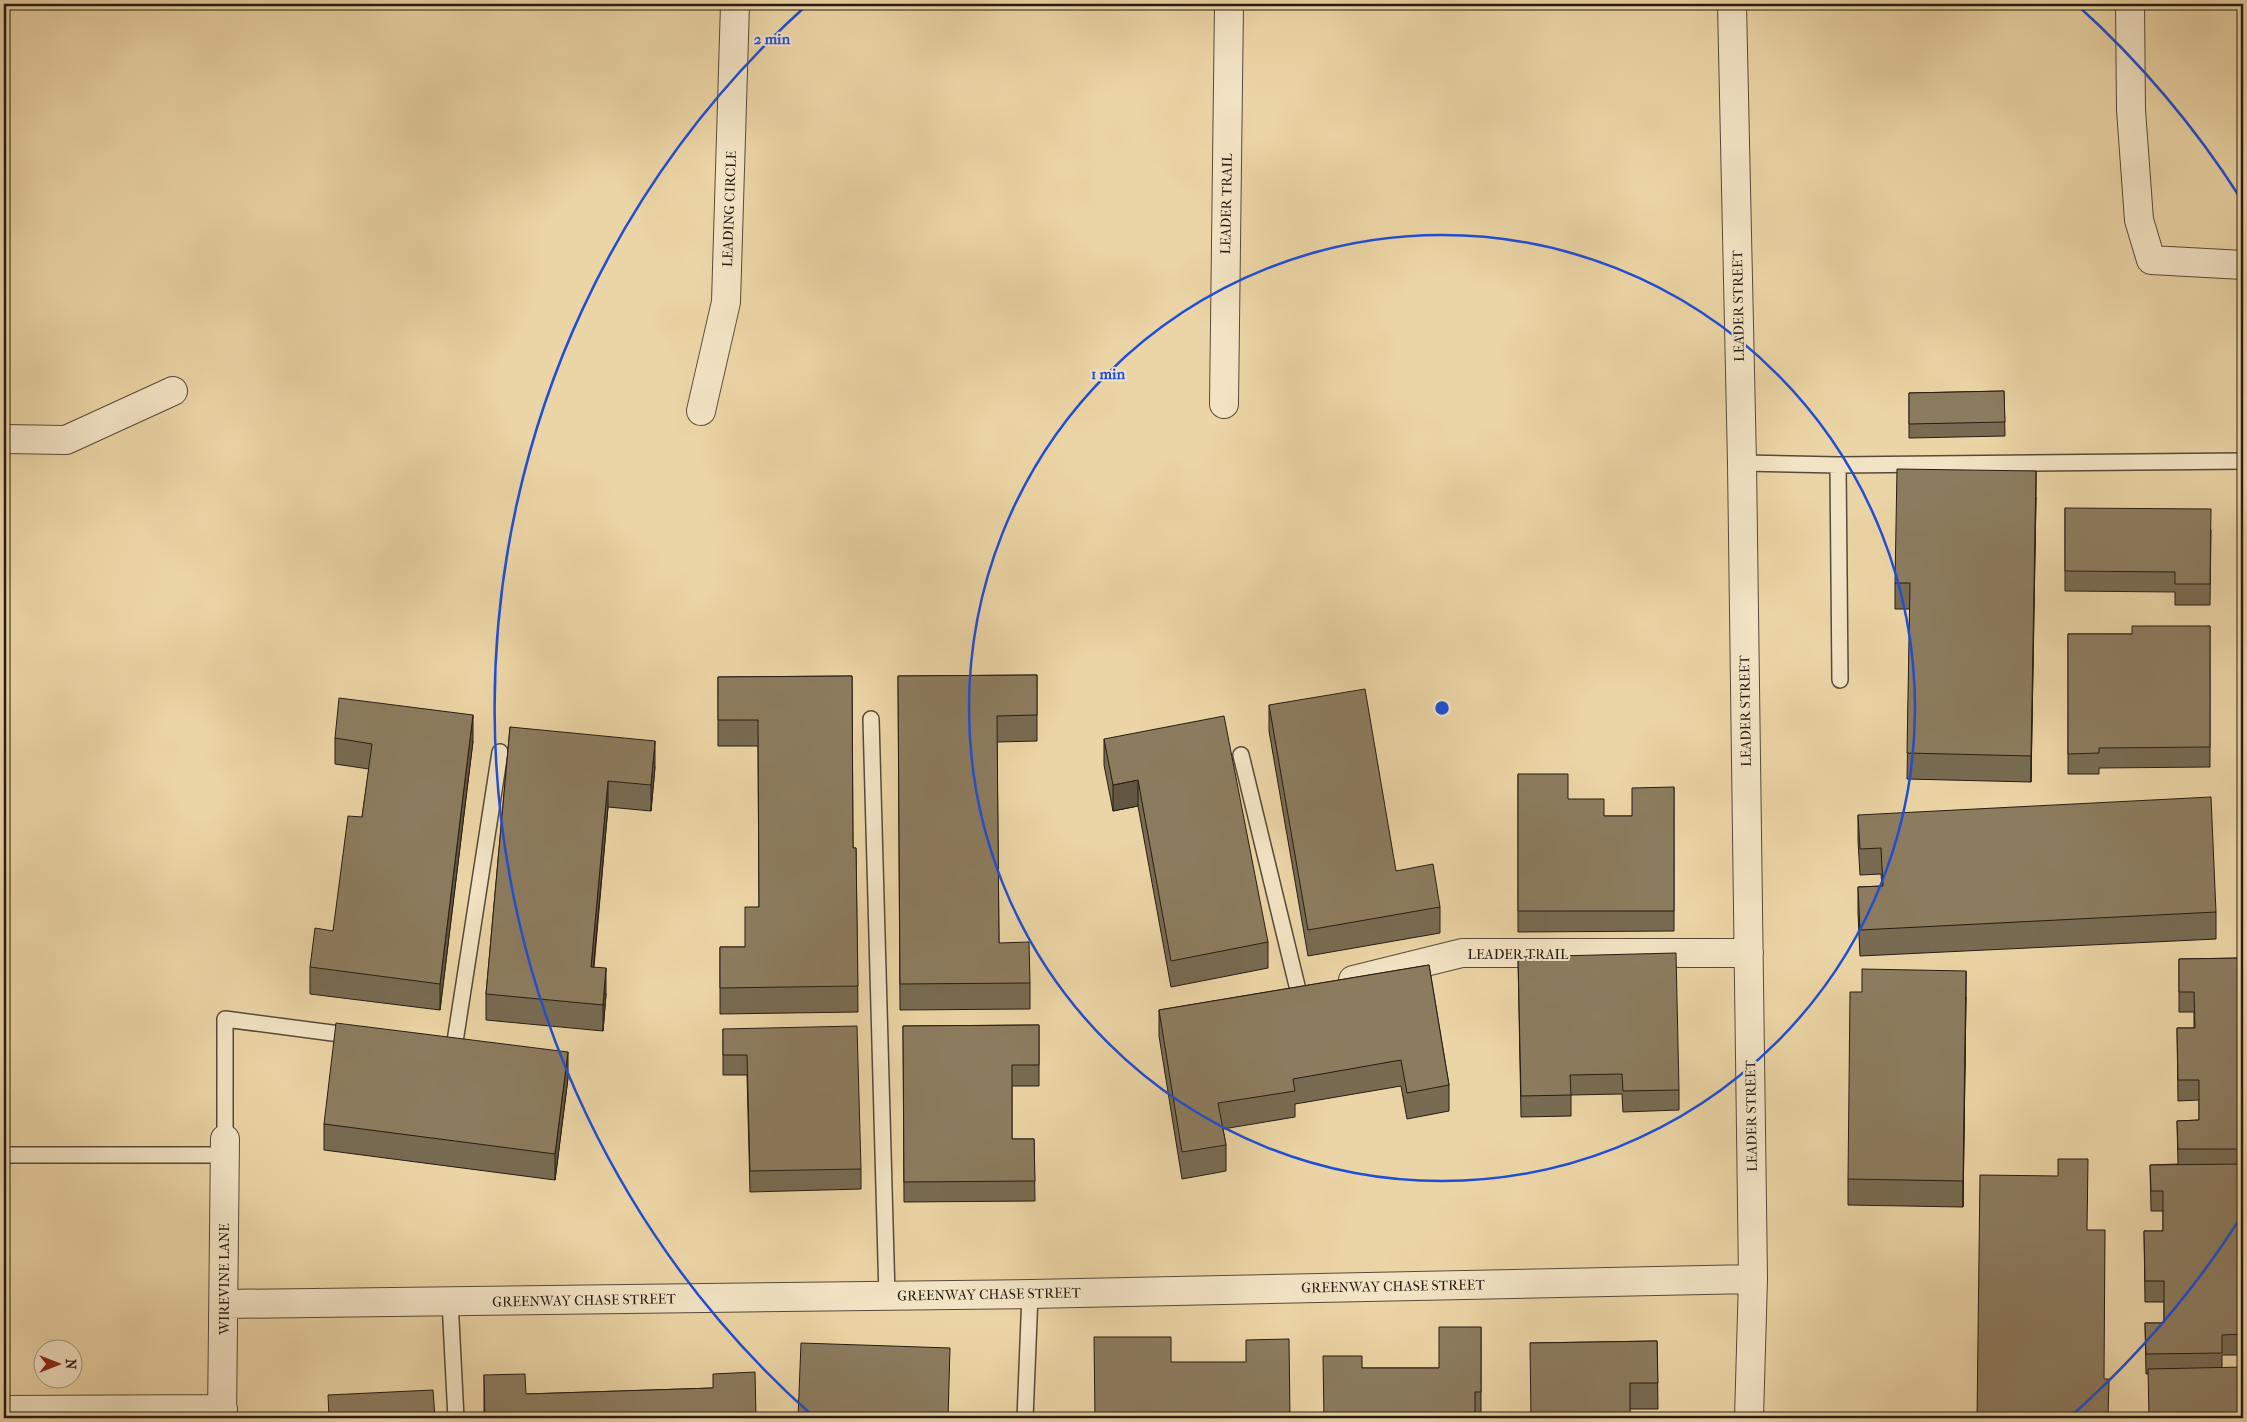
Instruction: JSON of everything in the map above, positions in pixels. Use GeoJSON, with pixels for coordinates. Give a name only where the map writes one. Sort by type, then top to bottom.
{"type":"FeatureCollection","features":[{"type":"Feature","properties":{"kind":"street","name":"LEADING CIRCLE"},"geometry":{"type":"LineString","coordinates":[[702,411],[726,302],[735,4]]}},
{"type":"Feature","properties":{"kind":"street","name":"LEADER TRAIL"},"geometry":{"type":"LineString","coordinates":[[1224,404],[1229,4]]}},
{"type":"Feature","properties":{"kind":"street","name":"LEADER STREET"},"geometry":{"type":"LineString","coordinates":[[1732,4],[1742,463],[1753,1279],[1749,1418]]}},
{"type":"Feature","properties":{"kind":"street"},"geometry":{"type":"LineString","coordinates":[[2130,4],[2131,110],[2139,220],[2151,260],[2243,265]]}},
{"type":"Feature","properties":{"kind":"street"},"geometry":{"type":"LineString","coordinates":[[4,439],[66,440],[173,391]]}},
{"type":"Feature","properties":{"kind":"street","name":"LEADER TRAIL"},"geometry":{"type":"LineString","coordinates":[[1271,1000],[1462,953],[1749,953]]}},
{"type":"Feature","properties":{"kind":"street","name":"WIREVINE LANE"},"geometry":{"type":"LineString","coordinates":[[223,1414],[224,1147]]}},
{"type":"Feature","properties":{"kind":"street","name":"GREENWAY CHASE STREET"},"geometry":{"type":"LineString","coordinates":[[224,1304],[1030,1294],[1753,1279]]}},
{"type":"Feature","properties":{"kind":"street"},"geometry":{"type":"LineString","coordinates":[[4,1410],[223,1414]]}},
{"type":"Feature","properties":{"kind":"lane"},"geometry":{"type":"LineString","coordinates":[[1742,463],[1838,465],[2243,461]]}},
{"type":"Feature","properties":{"kind":"lane"},"geometry":{"type":"LineString","coordinates":[[1838,465],[1840,680]]}},
{"type":"Feature","properties":{"kind":"lane"},"geometry":{"type":"LineString","coordinates":[[871,719],[887,1296]]}},
{"type":"Feature","properties":{"kind":"lane"},"geometry":{"type":"LineString","coordinates":[[454,1048],[500,752]]}},
{"type":"Feature","properties":{"kind":"lane"},"geometry":{"type":"LineString","coordinates":[[1242,755],[1299,994]]}},
{"type":"Feature","properties":{"kind":"lane"},"geometry":{"type":"LineString","coordinates":[[4,1155],[224,1147],[225,1019],[368,1037]]}},
{"type":"Feature","properties":{"kind":"lane"},"geometry":{"type":"LineString","coordinates":[[435,1046],[472,1051]]}},
{"type":"Feature","properties":{"kind":"lane"},"geometry":{"type":"LineString","coordinates":[[1025,1418],[1030,1294]]}},
{"type":"Feature","properties":{"kind":"lane"},"geometry":{"type":"LineString","coordinates":[[450,1301],[456,1418]]}},
{"type":"Feature","properties":{"kind":"building"},"geometry":{"type":"Polygon","coordinates":[[[2004,391],[2005,422],[1909,424],[1909,393],[2004,391]]]}},
{"type":"Feature","properties":{"kind":"building"},"geometry":{"type":"Polygon","coordinates":[[[1897,469],[2036,471],[2031,756],[1907,753],[1910,583],[1895,583],[1897,469]]]}},
{"type":"Feature","properties":{"kind":"building"},"geometry":{"type":"Polygon","coordinates":[[[2065,508],[2211,509],[2210,584],[2175,584],[2175,572],[2065,571],[2065,508]]]}},
{"type":"Feature","properties":{"kind":"building"},"geometry":{"type":"Polygon","coordinates":[[[2132,626],[2210,626],[2210,747],[2099,748],[2099,753],[2068,754],[2068,634],[2132,634],[2132,626]]]}},
{"type":"Feature","properties":{"kind":"building"},"geometry":{"type":"Polygon","coordinates":[[[1037,675],[1037,715],[997,716],[999,943],[1029,942],[1030,983],[900,984],[898,676],[1037,675]]]}},
{"type":"Feature","properties":{"kind":"building"},"geometry":{"type":"Polygon","coordinates":[[[852,676],[853,848],[856,848],[858,986],[720,988],[720,947],[745,947],[745,907],[759,907],[758,720],[718,720],[718,677],[852,676]]]}},
{"type":"Feature","properties":{"kind":"building"},"geometry":{"type":"Polygon","coordinates":[[[1365,689],[1396,871],[1433,864],[1440,907],[1308,930],[1269,705],[1365,689]]]}},
{"type":"Feature","properties":{"kind":"building"},"geometry":{"type":"Polygon","coordinates":[[[339,698],[473,715],[440,984],[310,967],[315,928],[333,931],[348,816],[362,817],[372,744],[335,738],[339,698]]]}},
{"type":"Feature","properties":{"kind":"building"},"geometry":{"type":"Polygon","coordinates":[[[1224,716],[1268,942],[1171,961],[1138,780],[1113,785],[1104,739],[1224,716]]]}},
{"type":"Feature","properties":{"kind":"building"},"geometry":{"type":"Polygon","coordinates":[[[510,727],[655,741],[651,785],[608,781],[591,967],[606,968],[603,1005],[486,994],[510,727]]]}},
{"type":"Feature","properties":{"kind":"building"},"geometry":{"type":"Polygon","coordinates":[[[1518,774],[1568,774],[1568,799],[1604,799],[1604,816],[1632,816],[1632,788],[1674,787],[1674,911],[1518,911],[1518,774]]]}},
{"type":"Feature","properties":{"kind":"building"},"geometry":{"type":"Polygon","coordinates":[[[2211,797],[2216,912],[1860,930],[1858,887],[1883,886],[1881,848],[1860,849],[1858,815],[2211,797]]]}},
{"type":"Feature","properties":{"kind":"building"},"geometry":{"type":"Polygon","coordinates":[[[1676,953],[1679,1090],[1623,1091],[1622,1074],[1570,1075],[1571,1095],[1521,1096],[1518,957],[1676,953]]]}},
{"type":"Feature","properties":{"kind":"building"},"geometry":{"type":"Polygon","coordinates":[[[2243,958],[2243,1149],[2178,1149],[2177,1121],[2199,1120],[2199,1080],[2178,1080],[2177,1028],[2195,1028],[2194,992],[2179,992],[2179,959],[2243,958]]]}},
{"type":"Feature","properties":{"kind":"building"},"geometry":{"type":"Polygon","coordinates":[[[1429,965],[1449,1085],[1407,1093],[1401,1060],[1293,1079],[1295,1091],[1218,1103],[1226,1145],[1182,1152],[1159,1010],[1429,965]]]}},
{"type":"Feature","properties":{"kind":"building"},"geometry":{"type":"Polygon","coordinates":[[[1862,969],[1966,971],[1963,1181],[1848,1179],[1850,992],[1862,992],[1862,969]]]}},
{"type":"Feature","properties":{"kind":"building"},"geometry":{"type":"Polygon","coordinates":[[[336,1023],[568,1052],[555,1154],[324,1124],[336,1023]]]}},
{"type":"Feature","properties":{"kind":"building"},"geometry":{"type":"Polygon","coordinates":[[[1039,1025],[1039,1065],[1012,1065],[1012,1139],[1034,1139],[1035,1181],[904,1182],[903,1026],[1039,1025]]]}},
{"type":"Feature","properties":{"kind":"building"},"geometry":{"type":"Polygon","coordinates":[[[857,1026],[861,1169],[750,1171],[747,1055],[723,1055],[723,1029],[857,1026]]]}},
{"type":"Feature","properties":{"kind":"building"},"geometry":{"type":"Polygon","coordinates":[[[2058,1159],[2088,1159],[2087,1230],[2105,1230],[2104,1379],[2109,1379],[2108,1418],[1977,1418],[1980,1175],[2058,1176],[2058,1159]]]}},
{"type":"Feature","properties":{"kind":"building"},"geometry":{"type":"Polygon","coordinates":[[[2243,1164],[2243,1334],[2222,1335],[2222,1353],[2146,1354],[2145,1323],[2164,1323],[2164,1281],[2145,1281],[2144,1231],[2163,1231],[2163,1191],[2151,1191],[2150,1165],[2243,1164]]]}},
{"type":"Feature","properties":{"kind":"building"},"geometry":{"type":"Polygon","coordinates":[[[1439,1327],[1481,1327],[1481,1392],[1475,1392],[1475,1418],[1324,1418],[1323,1356],[1362,1356],[1362,1368],[1439,1368],[1439,1327]]]}},
{"type":"Feature","properties":{"kind":"building"},"geometry":{"type":"Polygon","coordinates":[[[1094,1337],[1171,1337],[1171,1362],[1246,1362],[1246,1340],[1289,1339],[1290,1418],[1095,1418],[1094,1337]]]}},
{"type":"Feature","properties":{"kind":"building"},"geometry":{"type":"Polygon","coordinates":[[[1657,1341],[1658,1383],[1630,1383],[1630,1418],[1531,1418],[1530,1343],[1657,1341]]]}},
{"type":"Feature","properties":{"kind":"building"},"geometry":{"type":"Polygon","coordinates":[[[801,1343],[950,1348],[948,1418],[798,1418],[801,1343]]]}},
{"type":"Feature","properties":{"kind":"building"},"geometry":{"type":"Polygon","coordinates":[[[2243,1367],[2243,1418],[2149,1418],[2148,1369],[2243,1367]]]}},
{"type":"Feature","properties":{"kind":"building"},"geometry":{"type":"Polygon","coordinates":[[[755,1372],[756,1418],[485,1418],[484,1375],[525,1374],[526,1394],[713,1388],[713,1374],[755,1372]]]}},
{"type":"Feature","properties":{"kind":"building"},"geometry":{"type":"Polygon","coordinates":[[[433,1390],[435,1418],[329,1418],[328,1395],[433,1390]]]}}]}
